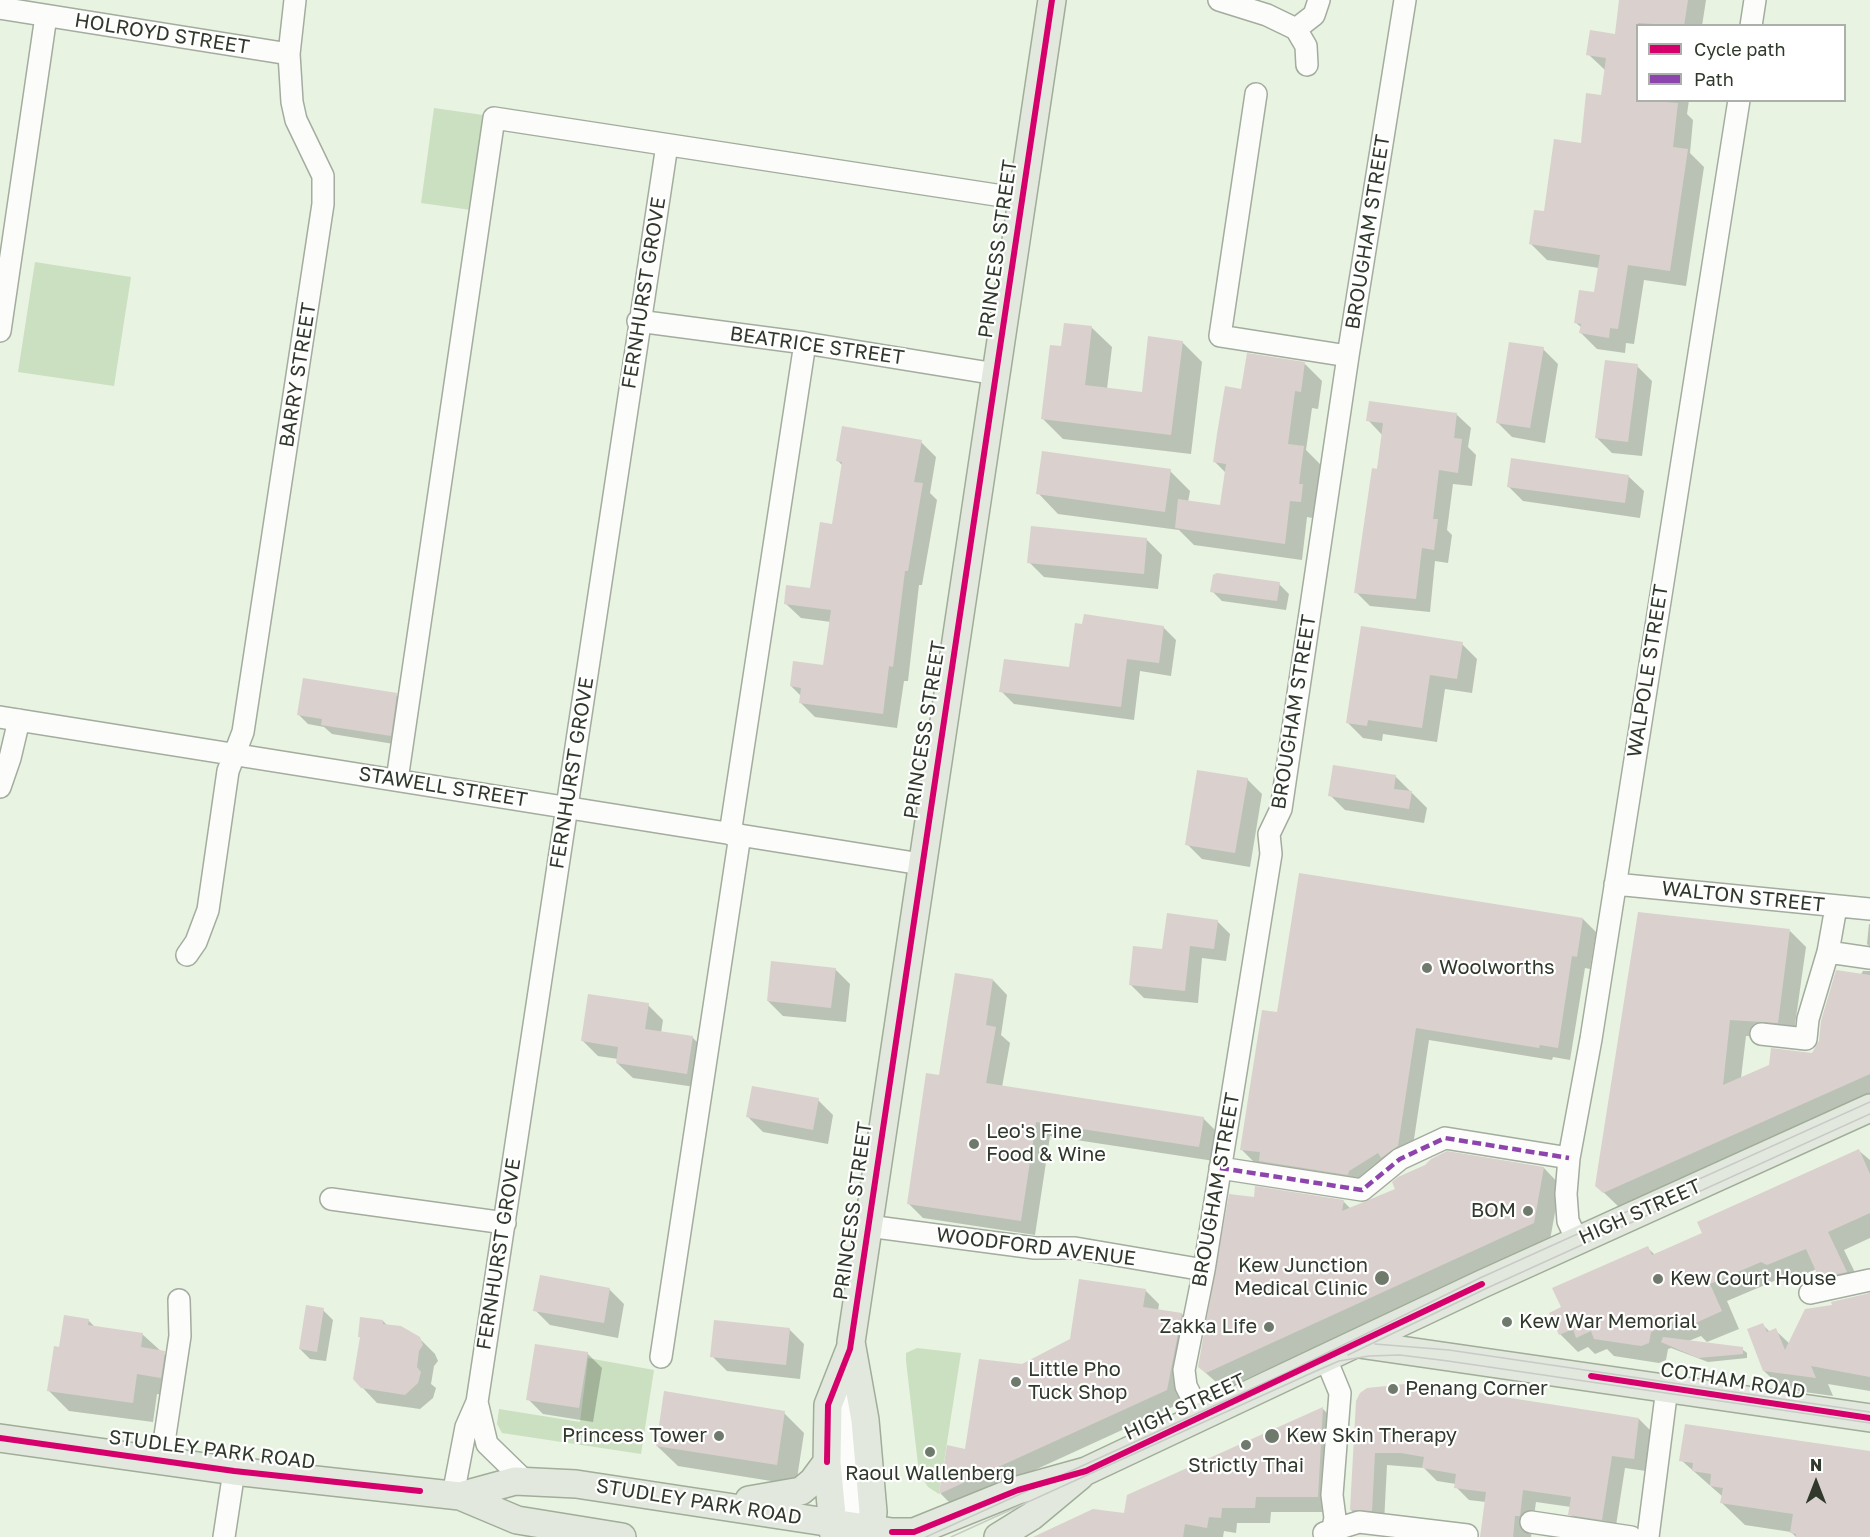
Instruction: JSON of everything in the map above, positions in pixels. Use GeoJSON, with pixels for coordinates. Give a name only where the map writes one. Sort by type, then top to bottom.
{"type":"FeatureCollection","features":[{"type":"Feature","properties":{"kind":"main road","name":"PRINCESS STREET"},"geometry":{"type":"LineString","coordinates":[[862,1532],[827,1462],[828,1405],[850,1349],[1052,0]]}},
{"type":"Feature","properties":{"kind":"main road","name":"HIGH STREET"},"geometry":{"type":"LineString","coordinates":[[862,1532],[914,1532],[1018,1490],[1086,1472],[1577,1240],[1870,1108]]}},
{"type":"Feature","properties":{"kind":"main road","name":"COTHAM ROAD"},"geometry":{"type":"LineString","coordinates":[[1359,1344],[1870,1418]]}},
{"type":"Feature","properties":{"kind":"main road"},"geometry":{"type":"LineString","coordinates":[[850,1349],[878,1410],[862,1532]]}},
{"type":"Feature","properties":{"kind":"main road","name":"STUDLEY PARK ROAD"},"geometry":{"type":"LineString","coordinates":[[0,1438],[234,1472],[457,1495],[517,1520],[622,1537]]}},
{"type":"Feature","properties":{"kind":"main road"},"geometry":{"type":"LineString","coordinates":[[719,1504],[795,1493],[813,1481],[827,1462]]}},
{"type":"Feature","properties":{"kind":"main road","name":"HIGH STREET"},"geometry":{"type":"LineString","coordinates":[[998,1537],[1038,1512],[1086,1472]]}},
{"type":"Feature","properties":{"kind":"main road","name":"STUDLEY PARK ROAD"},"geometry":{"type":"LineString","coordinates":[[457,1495],[515,1481],[599,1486],[719,1504],[862,1532]]}},
{"type":"Feature","properties":{"kind":"street","name":"BARRY STREET"},"geometry":{"type":"LineString","coordinates":[[187,955],[196,942],[208,910],[228,771],[243,732],[323,195],[323,176],[319,163],[296,120],[289,54],[295,0]]}},
{"type":"Feature","properties":{"kind":"street"},"geometry":{"type":"LineString","coordinates":[[1219,0],[1267,15],[1296,29],[1306,46],[1307,65]]}},
{"type":"Feature","properties":{"kind":"street"},"geometry":{"type":"LineString","coordinates":[[1296,29],[1314,15],[1319,0]]}},
{"type":"Feature","properties":{"kind":"street","name":"BROUGHAM STREET"},"geometry":{"type":"LineString","coordinates":[[1202,1418],[1183,1376],[1204,1270],[1220,1168],[1234,1138],[1271,854],[1269,834],[1281,809],[1348,357],[1405,0]]}},
{"type":"Feature","properties":{"kind":"street"},"geometry":{"type":"LineString","coordinates":[[1751,24],[1755,0]]}},
{"type":"Feature","properties":{"kind":"street","name":"HOLROYD STREET"},"geometry":{"type":"LineString","coordinates":[[0,8],[289,54]]}},
{"type":"Feature","properties":{"kind":"street"},"geometry":{"type":"LineString","coordinates":[[0,331],[46,16]]}},
{"type":"Feature","properties":{"kind":"street"},"geometry":{"type":"LineString","coordinates":[[1256,94],[1220,336],[1348,357]]}},
{"type":"Feature","properties":{"kind":"street","name":"WALPOLE STREET"},"geometry":{"type":"LineString","coordinates":[[1577,1240],[1567,1215],[1569,1158],[1615,884],[1739,102]]}},
{"type":"Feature","properties":{"kind":"street"},"geometry":{"type":"LineString","coordinates":[[397,780],[495,118],[1022,199]]}},
{"type":"Feature","properties":{"kind":"street","name":"FERNHURST GROVE"},"geometry":{"type":"LineString","coordinates":[[457,1495],[466,1427],[477,1402],[505,1223],[667,145]]}},
{"type":"Feature","properties":{"kind":"street","name":"BEATRICE STREET"},"geometry":{"type":"LineString","coordinates":[[639,321],[996,374]]}},
{"type":"Feature","properties":{"kind":"street"},"geometry":{"type":"LineString","coordinates":[[661,1357],[805,344]]}},
{"type":"Feature","properties":{"kind":"street"},"geometry":{"type":"LineString","coordinates":[[0,787],[10,719]]}},
{"type":"Feature","properties":{"kind":"street","name":"STAWELL STREET"},"geometry":{"type":"LineString","coordinates":[[10,719],[921,864]]}},
{"type":"Feature","properties":{"kind":"street","name":"WALTON STREET"},"geometry":{"type":"LineString","coordinates":[[1615,884],[1870,909]]}},
{"type":"Feature","properties":{"kind":"street"},"geometry":{"type":"LineString","coordinates":[[1761,1035],[1806,1039],[1808,1019],[1828,952],[1836,907]]}},
{"type":"Feature","properties":{"kind":"street"},"geometry":{"type":"LineString","coordinates":[[1828,952],[1870,958]]}},
{"type":"Feature","properties":{"kind":"street"},"geometry":{"type":"LineString","coordinates":[[1220,1168],[1362,1190],[1400,1159],[1445,1138],[1569,1158]]}},
{"type":"Feature","properties":{"kind":"street"},"geometry":{"type":"LineString","coordinates":[[331,1199],[505,1223]]}},
{"type":"Feature","properties":{"kind":"street","name":"WOODFORD AVENUE"},"geometry":{"type":"LineString","coordinates":[[868,1226],[1035,1248],[1075,1248],[1204,1270]]}},
{"type":"Feature","properties":{"kind":"street"},"geometry":{"type":"LineString","coordinates":[[1810,1293],[1870,1280]]}},
{"type":"Feature","properties":{"kind":"street"},"geometry":{"type":"LineString","coordinates":[[161,1462],[180,1336],[179,1300]]}},
{"type":"Feature","properties":{"kind":"street"},"geometry":{"type":"LineString","coordinates":[[850,1349],[846,1441],[862,1532]]}},
{"type":"Feature","properties":{"kind":"street"},"geometry":{"type":"LineString","coordinates":[[1326,1359],[1340,1393],[1332,1496],[1335,1518],[1326,1534]]}},
{"type":"Feature","properties":{"kind":"street"},"geometry":{"type":"LineString","coordinates":[[1648,1537],[1667,1388]]}},
{"type":"Feature","properties":{"kind":"street","name":"FERNHURST GROVE"},"geometry":{"type":"LineString","coordinates":[[477,1402],[488,1444],[525,1481]]}},
{"type":"Feature","properties":{"kind":"street"},"geometry":{"type":"LineString","coordinates":[[224,1537],[234,1472]]}},
{"type":"Feature","properties":{"kind":"street"},"geometry":{"type":"LineString","coordinates":[[1326,1534],[1359,1522],[1467,1535]]}},
{"type":"Feature","properties":{"kind":"street"},"geometry":{"type":"LineString","coordinates":[[1531,1522],[1631,1537]]}},
{"type":"Feature","properties":{"kind":"green space"},"geometry":{"type":"Polygon","coordinates":[[[434,108],[483,115],[471,210],[421,203],[434,108]]]}},
{"type":"Feature","properties":{"kind":"green space"},"geometry":{"type":"Polygon","coordinates":[[[35,262],[131,277],[114,386],[18,372],[35,262]]]}},
{"type":"Feature","properties":{"kind":"green space"},"geometry":{"type":"Polygon","coordinates":[[[917,1348],[961,1353],[939,1494],[928,1487],[919,1473],[906,1361],[906,1353],[917,1348]]]}},
{"type":"Feature","properties":{"kind":"green space"},"geometry":{"type":"Polygon","coordinates":[[[588,1358],[654,1370],[641,1454],[502,1433],[497,1424],[499,1409],[580,1422],[588,1358]]]}},
{"type":"Feature","properties":{"kind":"building"},"geometry":{"type":"Polygon","coordinates":[[[1619,0],[1688,0],[1684,24],[1636,24],[1636,102],[1678,103],[1673,147],[1688,149],[1670,271],[1628,265],[1618,329],[1610,328],[1609,338],[1579,333],[1581,324],[1574,323],[1579,290],[1594,292],[1600,255],[1529,244],[1534,210],[1544,211],[1554,139],[1581,143],[1586,93],[1601,95],[1606,58],[1586,55],[1590,30],[1615,34],[1619,0]]]}},
{"type":"Feature","properties":{"kind":"building"},"geometry":{"type":"Polygon","coordinates":[[[1064,323],[1092,326],[1085,385],[1142,392],[1148,336],[1183,341],[1171,435],[1041,419],[1050,345],[1061,346],[1064,323]]]}},
{"type":"Feature","properties":{"kind":"building"},"geometry":{"type":"Polygon","coordinates":[[[1509,342],[1544,347],[1530,428],[1496,423],[1509,342]]]}},
{"type":"Feature","properties":{"kind":"building"},"geometry":{"type":"Polygon","coordinates":[[[1247,353],[1305,362],[1301,392],[1295,391],[1288,444],[1304,446],[1299,484],[1303,484],[1301,502],[1290,501],[1285,544],[1175,528],[1178,499],[1220,505],[1226,464],[1213,462],[1225,386],[1241,389],[1247,353]]]}},
{"type":"Feature","properties":{"kind":"building"},"geometry":{"type":"Polygon","coordinates":[[[1605,360],[1638,364],[1628,442],[1595,438],[1605,360]]]}},
{"type":"Feature","properties":{"kind":"building"},"geometry":{"type":"Polygon","coordinates":[[[1369,401],[1457,413],[1454,438],[1462,439],[1458,473],[1439,470],[1433,519],[1438,519],[1434,550],[1422,548],[1416,599],[1354,593],[1372,468],[1377,469],[1383,423],[1366,421],[1369,401]]]}},
{"type":"Feature","properties":{"kind":"building"},"geometry":{"type":"Polygon","coordinates":[[[842,426],[922,440],[914,482],[923,483],[908,571],[905,571],[893,667],[889,666],[883,714],[799,703],[801,688],[790,686],[793,661],[823,665],[831,610],[784,604],[786,585],[810,588],[820,522],[832,524],[842,462],[836,461],[842,426]]]}},
{"type":"Feature","properties":{"kind":"building"},"geometry":{"type":"Polygon","coordinates":[[[1042,451],[1171,469],[1165,512],[1036,494],[1042,451]]]}},
{"type":"Feature","properties":{"kind":"building"},"geometry":{"type":"Polygon","coordinates":[[[1511,458],[1629,475],[1625,503],[1507,487],[1511,458]]]}},
{"type":"Feature","properties":{"kind":"building"},"geometry":{"type":"Polygon","coordinates":[[[1031,526],[1147,538],[1144,574],[1027,563],[1031,526]]]}},
{"type":"Feature","properties":{"kind":"building"},"geometry":{"type":"Polygon","coordinates":[[[1217,573],[1280,582],[1277,601],[1210,592],[1213,575],[1217,573]]]}},
{"type":"Feature","properties":{"kind":"building"},"geometry":{"type":"Polygon","coordinates":[[[1084,614],[1164,626],[1159,663],[1127,659],[1121,707],[999,692],[1004,659],[1069,667],[1075,623],[1082,624],[1084,614]]]}},
{"type":"Feature","properties":{"kind":"building"},"geometry":{"type":"Polygon","coordinates":[[[1361,626],[1463,642],[1457,679],[1430,675],[1422,728],[1368,720],[1367,726],[1346,723],[1361,626]]]}},
{"type":"Feature","properties":{"kind":"building"},"geometry":{"type":"Polygon","coordinates":[[[303,678],[397,693],[391,736],[321,725],[322,719],[297,715],[303,678]]]}},
{"type":"Feature","properties":{"kind":"building"},"geometry":{"type":"Polygon","coordinates":[[[1333,765],[1396,775],[1394,789],[1412,791],[1409,809],[1328,796],[1333,765]]]}},
{"type":"Feature","properties":{"kind":"building"},"geometry":{"type":"Polygon","coordinates":[[[1197,770],[1248,778],[1235,853],[1185,845],[1197,770]]]}},
{"type":"Feature","properties":{"kind":"building","name":"Woolworths"},"geometry":{"type":"Polygon","coordinates":[[[1299,873],[1583,918],[1577,957],[1572,956],[1558,1048],[1540,1045],[1539,1048],[1416,1028],[1398,1146],[1381,1158],[1378,1153],[1349,1171],[1348,1175],[1259,1161],[1260,1152],[1240,1150],[1262,1010],[1277,1012],[1299,873]]]}},
{"type":"Feature","properties":{"kind":"building"},"geometry":{"type":"Polygon","coordinates":[[[1638,912],[1790,929],[1778,1023],[1730,1020],[1723,1085],[1769,1065],[1771,1048],[1812,1053],[1819,1041],[1821,1021],[1836,970],[1870,975],[1870,1074],[1603,1193],[1595,1186],[1638,912]]]}},
{"type":"Feature","properties":{"kind":"building"},"geometry":{"type":"Polygon","coordinates":[[[1167,913],[1218,920],[1214,949],[1190,946],[1185,991],[1129,985],[1133,946],[1162,949],[1167,913]]]}},
{"type":"Feature","properties":{"kind":"building"},"geometry":{"type":"Polygon","coordinates":[[[771,961],[836,968],[831,1008],[767,1001],[771,961]]]}},
{"type":"Feature","properties":{"kind":"building","name":"Leo's Fine Food & Wine"},"geometry":{"type":"Polygon","coordinates":[[[955,973],[993,979],[986,1025],[996,1027],[986,1083],[1204,1117],[1199,1147],[1036,1122],[1021,1221],[907,1204],[926,1073],[939,1075],[955,973]]]}},
{"type":"Feature","properties":{"kind":"building"},"geometry":{"type":"Polygon","coordinates":[[[588,994],[649,1003],[645,1029],[693,1036],[687,1074],[616,1063],[618,1047],[581,1041],[588,994]]]}},
{"type":"Feature","properties":{"kind":"building"},"geometry":{"type":"Polygon","coordinates":[[[752,1086],[819,1098],[813,1130],[746,1117],[752,1086]]]}},
{"type":"Feature","properties":{"kind":"building"},"geometry":{"type":"Polygon","coordinates":[[[1859,1149],[1870,1174],[1870,1213],[1828,1232],[1847,1272],[1819,1278],[1806,1249],[1767,1265],[1761,1262],[1710,1284],[1722,1311],[1689,1326],[1689,1316],[1651,1332],[1649,1343],[1641,1346],[1594,1339],[1591,1331],[1576,1338],[1573,1329],[1559,1335],[1549,1313],[1561,1307],[1552,1288],[1648,1246],[1652,1255],[1702,1233],[1697,1222],[1859,1149]]]}},
{"type":"Feature","properties":{"kind":"building"},"geometry":{"type":"Polygon","coordinates":[[[1447,1151],[1544,1167],[1534,1223],[1206,1373],[1198,1367],[1229,1194],[1254,1197],[1255,1186],[1344,1200],[1342,1211],[1395,1189],[1392,1182],[1398,1177],[1425,1165],[1431,1159],[1447,1151]]]}},
{"type":"Feature","properties":{"kind":"building"},"geometry":{"type":"Polygon","coordinates":[[[540,1275],[610,1288],[604,1323],[533,1311],[540,1275]]]}},
{"type":"Feature","properties":{"kind":"building"},"geometry":{"type":"Polygon","coordinates":[[[1079,1279],[1146,1289],[1143,1307],[1182,1313],[1167,1390],[939,1494],[947,1445],[965,1449],[979,1359],[1022,1364],[1070,1339],[1079,1279]]]}},
{"type":"Feature","properties":{"kind":"building"},"geometry":{"type":"Polygon","coordinates":[[[1870,1293],[1870,1377],[1811,1366],[1816,1378],[1763,1371],[1747,1329],[1763,1323],[1767,1332],[1776,1328],[1785,1350],[1805,1309],[1832,1305],[1831,1302],[1870,1293]]]}},
{"type":"Feature","properties":{"kind":"building"},"geometry":{"type":"Polygon","coordinates":[[[306,1305],[324,1308],[317,1352],[299,1349],[306,1305]]]}},
{"type":"Feature","properties":{"kind":"building"},"geometry":{"type":"Polygon","coordinates":[[[64,1315],[89,1319],[88,1325],[143,1333],[141,1347],[165,1351],[161,1378],[137,1374],[133,1403],[47,1391],[54,1346],[59,1347],[64,1315]]]}},
{"type":"Feature","properties":{"kind":"building"},"geometry":{"type":"Polygon","coordinates":[[[360,1317],[383,1320],[383,1324],[401,1326],[420,1337],[423,1345],[419,1351],[417,1367],[421,1372],[418,1383],[405,1395],[361,1388],[353,1379],[360,1337],[358,1337],[360,1317]]]}},
{"type":"Feature","properties":{"kind":"building"},"geometry":{"type":"Polygon","coordinates":[[[714,1320],[790,1328],[786,1365],[710,1357],[714,1320]]]}},
{"type":"Feature","properties":{"kind":"building"},"geometry":{"type":"Polygon","coordinates":[[[1663,1337],[1743,1347],[1743,1354],[1698,1358],[1661,1342],[1663,1337]]]}},
{"type":"Feature","properties":{"kind":"building"},"geometry":{"type":"Polygon","coordinates":[[[535,1344],[588,1352],[579,1408],[526,1400],[535,1344]]]}},
{"type":"Feature","properties":{"kind":"building"},"geometry":{"type":"Polygon","coordinates":[[[1414,1383],[1639,1418],[1634,1459],[1612,1456],[1602,1520],[1568,1515],[1571,1497],[1523,1490],[1520,1516],[1515,1516],[1513,1537],[1480,1537],[1486,1492],[1454,1488],[1456,1474],[1422,1468],[1424,1457],[1401,1453],[1375,1453],[1372,1511],[1350,1510],[1356,1401],[1360,1393],[1367,1388],[1414,1383]]]}},
{"type":"Feature","properties":{"kind":"building","name":"Princess Tower"},"geometry":{"type":"Polygon","coordinates":[[[664,1391],[785,1411],[777,1465],[656,1446],[664,1391]]]}},
{"type":"Feature","properties":{"kind":"building"},"geometry":{"type":"Polygon","coordinates":[[[1323,1407],[1318,1497],[1256,1497],[1255,1508],[1222,1508],[1221,1518],[1209,1517],[1207,1528],[1185,1524],[1183,1537],[1033,1537],[1093,1509],[1124,1513],[1127,1495],[1323,1407]]]}},
{"type":"Feature","properties":{"kind":"building"},"geometry":{"type":"Polygon","coordinates":[[[1685,1424],[1870,1451],[1870,1537],[1796,1537],[1796,1534],[1790,1533],[1793,1514],[1720,1503],[1723,1488],[1710,1486],[1711,1474],[1692,1471],[1693,1463],[1679,1461],[1685,1424]]]}},
{"type":"Feature","properties":{"kind":"tram line"},"geometry":{"type":"LineString","coordinates":[[926,1537],[1286,1373],[1480,1278],[1870,1102]]}},
{"type":"Feature","properties":{"kind":"tram line"},"geometry":{"type":"LineString","coordinates":[[1348,1355],[1485,1289],[1870,1114]]}},
{"type":"Feature","properties":{"kind":"tram line"},"geometry":{"type":"LineString","coordinates":[[1375,1344],[1449,1350],[1870,1412]]}},
{"type":"Feature","properties":{"kind":"tram line"},"geometry":{"type":"LineString","coordinates":[[951,1537],[1339,1361],[1369,1356],[1400,1355],[1448,1361],[1870,1423]]}},
{"type":"Feature","properties":{"kind":"marked path"},"geometry":{"type":"LineString","coordinates":[[1220,1168],[1362,1190],[1400,1159],[1445,1138],[1569,1158]]}},
{"type":"Feature","properties":{"kind":"cycle path"},"geometry":{"type":"LineString","coordinates":[[827,1462],[828,1405],[850,1349],[1052,0]]}},
{"type":"Feature","properties":{"kind":"cycle path"},"geometry":{"type":"LineString","coordinates":[[892,1532],[914,1532],[1018,1490],[1086,1471],[1482,1284]]}},
{"type":"Feature","properties":{"kind":"cycle path"},"geometry":{"type":"LineString","coordinates":[[1591,1376],[1870,1418]]}},
{"type":"Feature","properties":{"kind":"cycle path"},"geometry":{"type":"LineString","coordinates":[[0,1438],[234,1471],[420,1491]]}},
{"type":"Feature","properties":{"kind":"place","name":"Woolworths"},"geometry":{"type":"Point","coordinates":[1427,968]}},
{"type":"Feature","properties":{"kind":"place","name":"Leo's Fine Food & Wine"},"geometry":{"type":"Point","coordinates":[974,1144]}},
{"type":"Feature","properties":{"kind":"place","name":"BOM"},"geometry":{"type":"Point","coordinates":[1528,1211]}},
{"type":"Feature","properties":{"kind":"place","name":"Kew Junction Medical Clinic"},"geometry":{"type":"Point","coordinates":[1382,1278]}},
{"type":"Feature","properties":{"kind":"place","name":"Kew Court House"},"geometry":{"type":"Point","coordinates":[1658,1279]}},
{"type":"Feature","properties":{"kind":"place","name":"Kew War Memorial"},"geometry":{"type":"Point","coordinates":[1507,1322]}},
{"type":"Feature","properties":{"kind":"place","name":"Zakka Life"},"geometry":{"type":"Point","coordinates":[1269,1327]}},
{"type":"Feature","properties":{"kind":"place","name":"Little Pho Tuck Shop"},"geometry":{"type":"Point","coordinates":[1016,1382]}},
{"type":"Feature","properties":{"kind":"place","name":"Penang Corner"},"geometry":{"type":"Point","coordinates":[1393,1389]}},
{"type":"Feature","properties":{"kind":"place","name":"Princess Tower"},"geometry":{"type":"Point","coordinates":[719,1436]}},
{"type":"Feature","properties":{"kind":"place","name":"Kew Skin Therapy"},"geometry":{"type":"Point","coordinates":[1272,1436]}},
{"type":"Feature","properties":{"kind":"place","name":"Strictly Thai"},"geometry":{"type":"Point","coordinates":[1246,1445]}},
{"type":"Feature","properties":{"kind":"place","name":"Raoul Wallenberg"},"geometry":{"type":"Point","coordinates":[930,1452]}}]}
